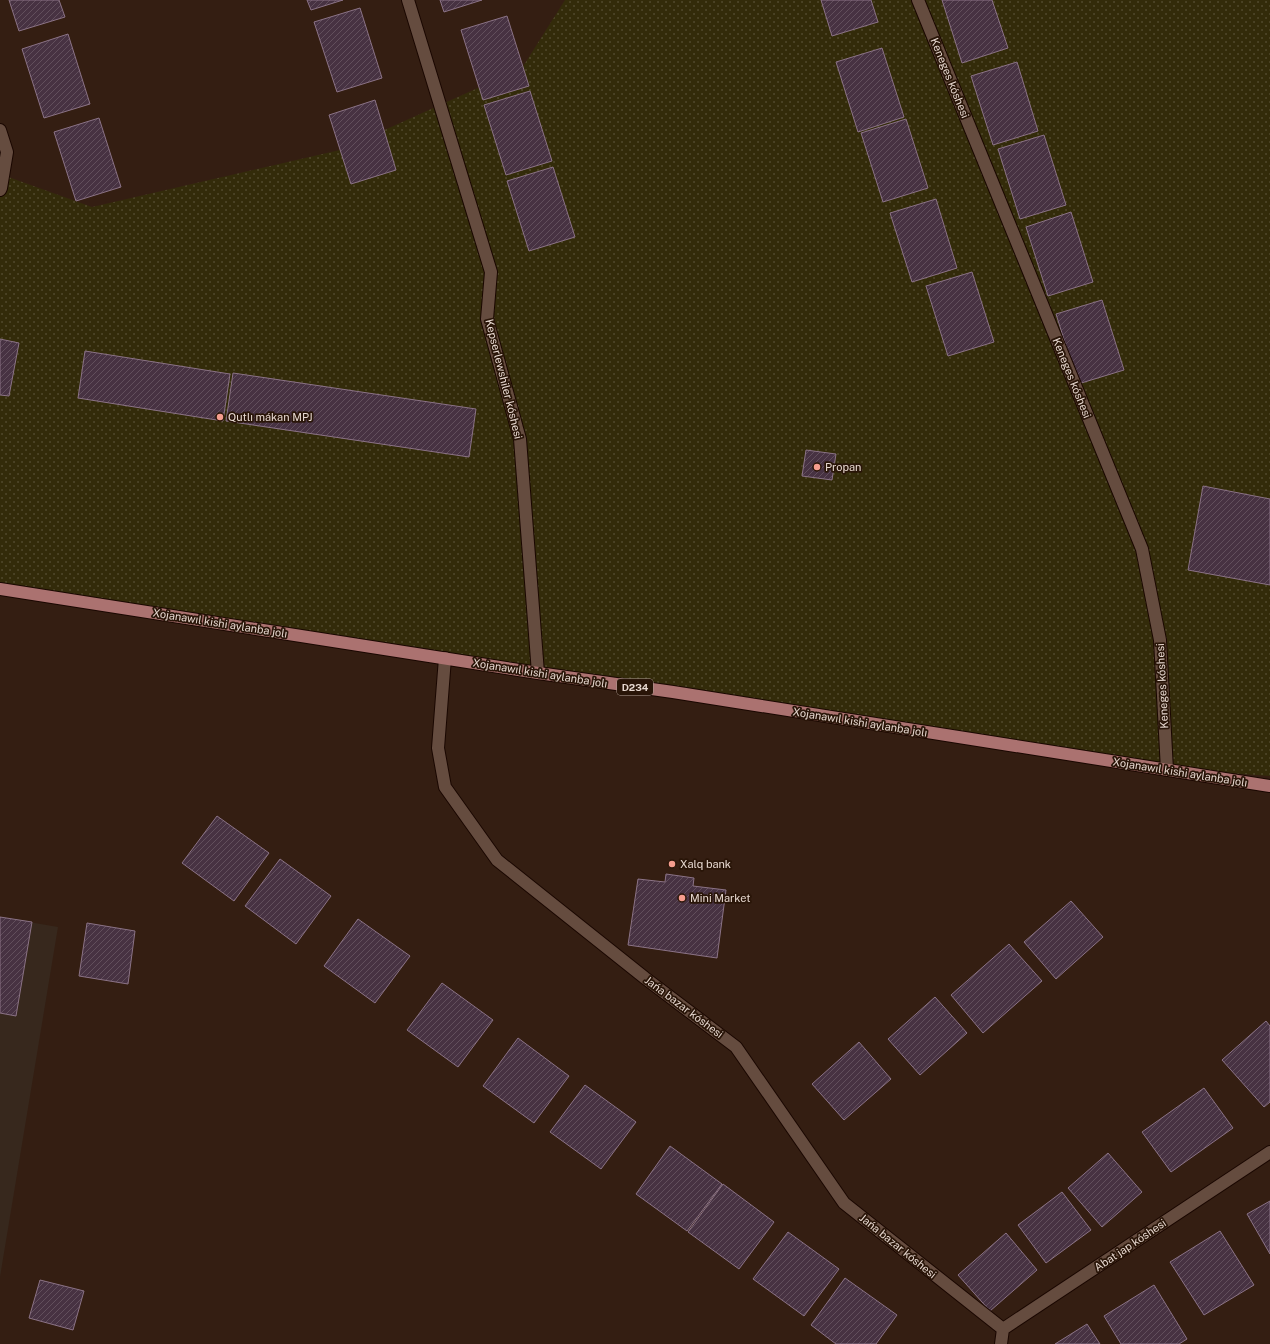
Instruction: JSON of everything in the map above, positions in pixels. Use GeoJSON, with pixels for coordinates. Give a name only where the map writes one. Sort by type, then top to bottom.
{"type":"FeatureCollection","features":[{"type":"Feature","properties":{"kind":"main road","name":"Xojanawıl kishi aylanba jolı"},"geometry":{"type":"LineString","coordinates":[[0,589],[538,673],[673,692],[1270,786]]}},
{"type":"Feature","properties":{"kind":"street","name":"Kepserlewshiler kóshesi"},"geometry":{"type":"LineString","coordinates":[[408,0],[491,272],[487,319],[520,439],[538,673]]}},
{"type":"Feature","properties":{"kind":"street","name":"Keneges kóshesi"},"geometry":{"type":"LineString","coordinates":[[918,0],[1142,549],[1160,640],[1167,770]]}},
{"type":"Feature","properties":{"kind":"street"},"geometry":{"type":"LineString","coordinates":[[0,130],[7,152],[1,189]]}},
{"type":"Feature","properties":{"kind":"street","name":"Jańa bazar kóshesi"},"geometry":{"type":"LineString","coordinates":[[445,658],[438,748],[445,787],[497,860],[645,978],[736,1047],[844,1202],[1003,1329]]}},
{"type":"Feature","properties":{"kind":"street","name":"Abat jap kóshesi"},"geometry":{"type":"LineString","coordinates":[[1003,1329],[1270,1152]]}},
{"type":"Feature","properties":{"kind":"street"},"geometry":{"type":"LineString","coordinates":[[1001,1344],[1003,1329]]}},
{"type":"Feature","properties":{"kind":"shaded area"},"geometry":{"type":"Polygon","coordinates":[[[0,917],[58,927],[0,1277],[0,917]]]}},
{"type":"Feature","properties":{"kind":"sand"},"geometry":{"type":"Polygon","coordinates":[[[565,0],[1270,0],[1270,776],[1147,767],[538,672],[430,649],[0,584],[0,174],[92,207],[340,150],[522,68],[565,0]]]}},
{"type":"Feature","properties":{"kind":"building"},"geometry":{"type":"Polygon","coordinates":[[[9,0],[59,0],[65,17],[19,31],[9,0]]]}},
{"type":"Feature","properties":{"kind":"building"},"geometry":{"type":"Polygon","coordinates":[[[307,0],[343,0],[311,10],[307,0]]]}},
{"type":"Feature","properties":{"kind":"building"},"geometry":{"type":"Polygon","coordinates":[[[440,0],[482,0],[444,12],[440,0]]]}},
{"type":"Feature","properties":{"kind":"building"},"geometry":{"type":"Polygon","coordinates":[[[821,0],[871,0],[878,22],[832,36],[821,0]]]}},
{"type":"Feature","properties":{"kind":"building"},"geometry":{"type":"Polygon","coordinates":[[[942,0],[992,0],[1008,48],[962,63],[942,0]]]}},
{"type":"Feature","properties":{"kind":"building"},"geometry":{"type":"Polygon","coordinates":[[[360,8],[382,78],[337,92],[314,22],[360,8]]]}},
{"type":"Feature","properties":{"kind":"building"},"geometry":{"type":"Polygon","coordinates":[[[507,16],[529,86],[483,100],[461,30],[507,16]]]}},
{"type":"Feature","properties":{"kind":"building"},"geometry":{"type":"Polygon","coordinates":[[[68,34],[90,104],[44,118],[22,49],[68,34]]]}},
{"type":"Feature","properties":{"kind":"building"},"geometry":{"type":"Polygon","coordinates":[[[882,48],[904,117],[858,132],[836,62],[882,48]]]}},
{"type":"Feature","properties":{"kind":"building"},"geometry":{"type":"Polygon","coordinates":[[[1017,62],[1038,131],[993,145],[971,76],[1017,62]]]}},
{"type":"Feature","properties":{"kind":"building"},"geometry":{"type":"Polygon","coordinates":[[[530,91],[552,161],[506,175],[484,105],[530,91]]]}},
{"type":"Feature","properties":{"kind":"building"},"geometry":{"type":"Polygon","coordinates":[[[375,100],[396,170],[351,184],[329,115],[375,100]]]}},
{"type":"Feature","properties":{"kind":"building"},"geometry":{"type":"Polygon","coordinates":[[[99,118],[121,187],[76,201],[54,132],[99,118]]]}},
{"type":"Feature","properties":{"kind":"building"},"geometry":{"type":"Polygon","coordinates":[[[906,119],[928,188],[883,202],[861,133],[906,119]]]}},
{"type":"Feature","properties":{"kind":"building"},"geometry":{"type":"Polygon","coordinates":[[[1044,135],[1066,205],[1020,219],[998,149],[1044,135]]]}},
{"type":"Feature","properties":{"kind":"building"},"geometry":{"type":"Polygon","coordinates":[[[553,167],[575,237],[529,251],[507,181],[553,167]]]}},
{"type":"Feature","properties":{"kind":"building"},"geometry":{"type":"Polygon","coordinates":[[[936,199],[957,268],[912,282],[890,213],[936,199]]]}},
{"type":"Feature","properties":{"kind":"building"},"geometry":{"type":"Polygon","coordinates":[[[1071,212],[1093,282],[1048,296],[1026,227],[1071,212]]]}},
{"type":"Feature","properties":{"kind":"building"},"geometry":{"type":"Polygon","coordinates":[[[972,272],[994,342],[948,356],[926,286],[972,272]]]}},
{"type":"Feature","properties":{"kind":"building"},"geometry":{"type":"Polygon","coordinates":[[[1102,300],[1124,370],[1078,384],[1056,314],[1102,300]]]}},
{"type":"Feature","properties":{"kind":"building"},"geometry":{"type":"Polygon","coordinates":[[[0,339],[19,343],[9,396],[0,395],[0,339]]]}},
{"type":"Feature","properties":{"kind":"building"},"geometry":{"type":"Polygon","coordinates":[[[85,351],[230,374],[223,421],[78,398],[85,351]]]}},
{"type":"Feature","properties":{"kind":"building"},"geometry":{"type":"Polygon","coordinates":[[[233,373],[476,409],[469,457],[226,421],[233,373]]]}},
{"type":"Feature","properties":{"kind":"building"},"geometry":{"type":"Polygon","coordinates":[[[806,450],[836,454],[832,480],[802,476],[806,450]]]}},
{"type":"Feature","properties":{"kind":"building"},"geometry":{"type":"Polygon","coordinates":[[[1203,486],[1270,499],[1270,585],[1188,570],[1203,486]]]}},
{"type":"Feature","properties":{"kind":"building"},"geometry":{"type":"Polygon","coordinates":[[[217,816],[269,853],[234,901],[182,863],[217,816]]]}},
{"type":"Feature","properties":{"kind":"building"},"geometry":{"type":"Polygon","coordinates":[[[280,859],[331,896],[296,944],[245,906],[280,859]]]}},
{"type":"Feature","properties":{"kind":"building"},"geometry":{"type":"Polygon","coordinates":[[[666,874],[694,878],[693,886],[726,890],[717,958],[628,945],[638,879],[665,882],[666,874]]]}},
{"type":"Feature","properties":{"kind":"building"},"geometry":{"type":"Polygon","coordinates":[[[1071,901],[1103,937],[1056,979],[1024,942],[1071,901]]]}},
{"type":"Feature","properties":{"kind":"building"},"geometry":{"type":"Polygon","coordinates":[[[0,917],[32,922],[16,1016],[0,1013],[0,917]]]}},
{"type":"Feature","properties":{"kind":"building"},"geometry":{"type":"Polygon","coordinates":[[[358,919],[410,956],[375,1003],[324,966],[358,919]]]}},
{"type":"Feature","properties":{"kind":"building"},"geometry":{"type":"Polygon","coordinates":[[[87,923],[135,931],[128,984],[79,976],[87,923]]]}},
{"type":"Feature","properties":{"kind":"building"},"geometry":{"type":"Polygon","coordinates":[[[1009,944],[1042,981],[983,1033],[951,995],[1009,944]]]}},
{"type":"Feature","properties":{"kind":"building"},"geometry":{"type":"Polygon","coordinates":[[[442,983],[493,1020],[458,1067],[407,1030],[442,983]]]}},
{"type":"Feature","properties":{"kind":"building"},"geometry":{"type":"Polygon","coordinates":[[[935,997],[967,1033],[920,1075],[888,1039],[935,997]]]}},
{"type":"Feature","properties":{"kind":"building"},"geometry":{"type":"Polygon","coordinates":[[[1266,1021],[1270,1026],[1270,1102],[1264,1107],[1222,1060],[1266,1021]]]}},
{"type":"Feature","properties":{"kind":"building"},"geometry":{"type":"Polygon","coordinates":[[[518,1038],[569,1076],[534,1123],[483,1086],[518,1038]]]}},
{"type":"Feature","properties":{"kind":"building"},"geometry":{"type":"Polygon","coordinates":[[[859,1042],[891,1079],[844,1120],[812,1084],[859,1042]]]}},
{"type":"Feature","properties":{"kind":"building"},"geometry":{"type":"Polygon","coordinates":[[[585,1085],[636,1122],[601,1169],[550,1132],[585,1085]]]}},
{"type":"Feature","properties":{"kind":"building"},"geometry":{"type":"Polygon","coordinates":[[[1204,1088],[1233,1128],[1171,1172],[1142,1132],[1204,1088]]]}},
{"type":"Feature","properties":{"kind":"building"},"geometry":{"type":"Polygon","coordinates":[[[670,1146],[722,1184],[687,1231],[636,1194],[670,1146]]]}},
{"type":"Feature","properties":{"kind":"building"},"geometry":{"type":"Polygon","coordinates":[[[1108,1153],[1142,1192],[1102,1227],[1068,1188],[1108,1153]]]}},
{"type":"Feature","properties":{"kind":"building"},"geometry":{"type":"Polygon","coordinates":[[[723,1184],[774,1222],[739,1269],[688,1232],[723,1184]]]}},
{"type":"Feature","properties":{"kind":"building"},"geometry":{"type":"Polygon","coordinates":[[[1062,1192],[1091,1230],[1046,1263],[1018,1225],[1062,1192]]]}},
{"type":"Feature","properties":{"kind":"building"},"geometry":{"type":"Polygon","coordinates":[[[1270,1201],[1270,1254],[1247,1214],[1270,1201]]]}},
{"type":"Feature","properties":{"kind":"building"},"geometry":{"type":"Polygon","coordinates":[[[1220,1231],[1254,1285],[1204,1315],[1170,1262],[1220,1231]]]}},
{"type":"Feature","properties":{"kind":"building"},"geometry":{"type":"Polygon","coordinates":[[[788,1232],[839,1269],[804,1316],[753,1279],[788,1232]]]}},
{"type":"Feature","properties":{"kind":"building"},"geometry":{"type":"Polygon","coordinates":[[[1006,1233],[1037,1270],[990,1311],[958,1275],[1006,1233]]]}},
{"type":"Feature","properties":{"kind":"building"},"geometry":{"type":"Polygon","coordinates":[[[845,1278],[897,1315],[876,1344],[836,1344],[811,1325],[845,1278]]]}},
{"type":"Feature","properties":{"kind":"building"},"geometry":{"type":"Polygon","coordinates":[[[40,1280],[84,1291],[73,1330],[29,1318],[40,1280]]]}},
{"type":"Feature","properties":{"kind":"building"},"geometry":{"type":"Polygon","coordinates":[[[1154,1285],[1187,1339],[1179,1344],[1121,1344],[1104,1316],[1154,1285]]]}},
{"type":"Feature","properties":{"kind":"building"},"geometry":{"type":"Polygon","coordinates":[[[1087,1324],[1100,1344],[1055,1344],[1087,1324]]]}},
{"type":"Feature","properties":{"kind":"place","name":"Qutlı mákan MPJ"},"geometry":{"type":"Point","coordinates":[220,417]}},
{"type":"Feature","properties":{"kind":"place","name":"Propan"},"geometry":{"type":"Point","coordinates":[817,467]}},
{"type":"Feature","properties":{"kind":"place","name":"Xalq bank"},"geometry":{"type":"Point","coordinates":[672,864]}},
{"type":"Feature","properties":{"kind":"place","name":"Mini Market"},"geometry":{"type":"Point","coordinates":[682,898]}}]}
